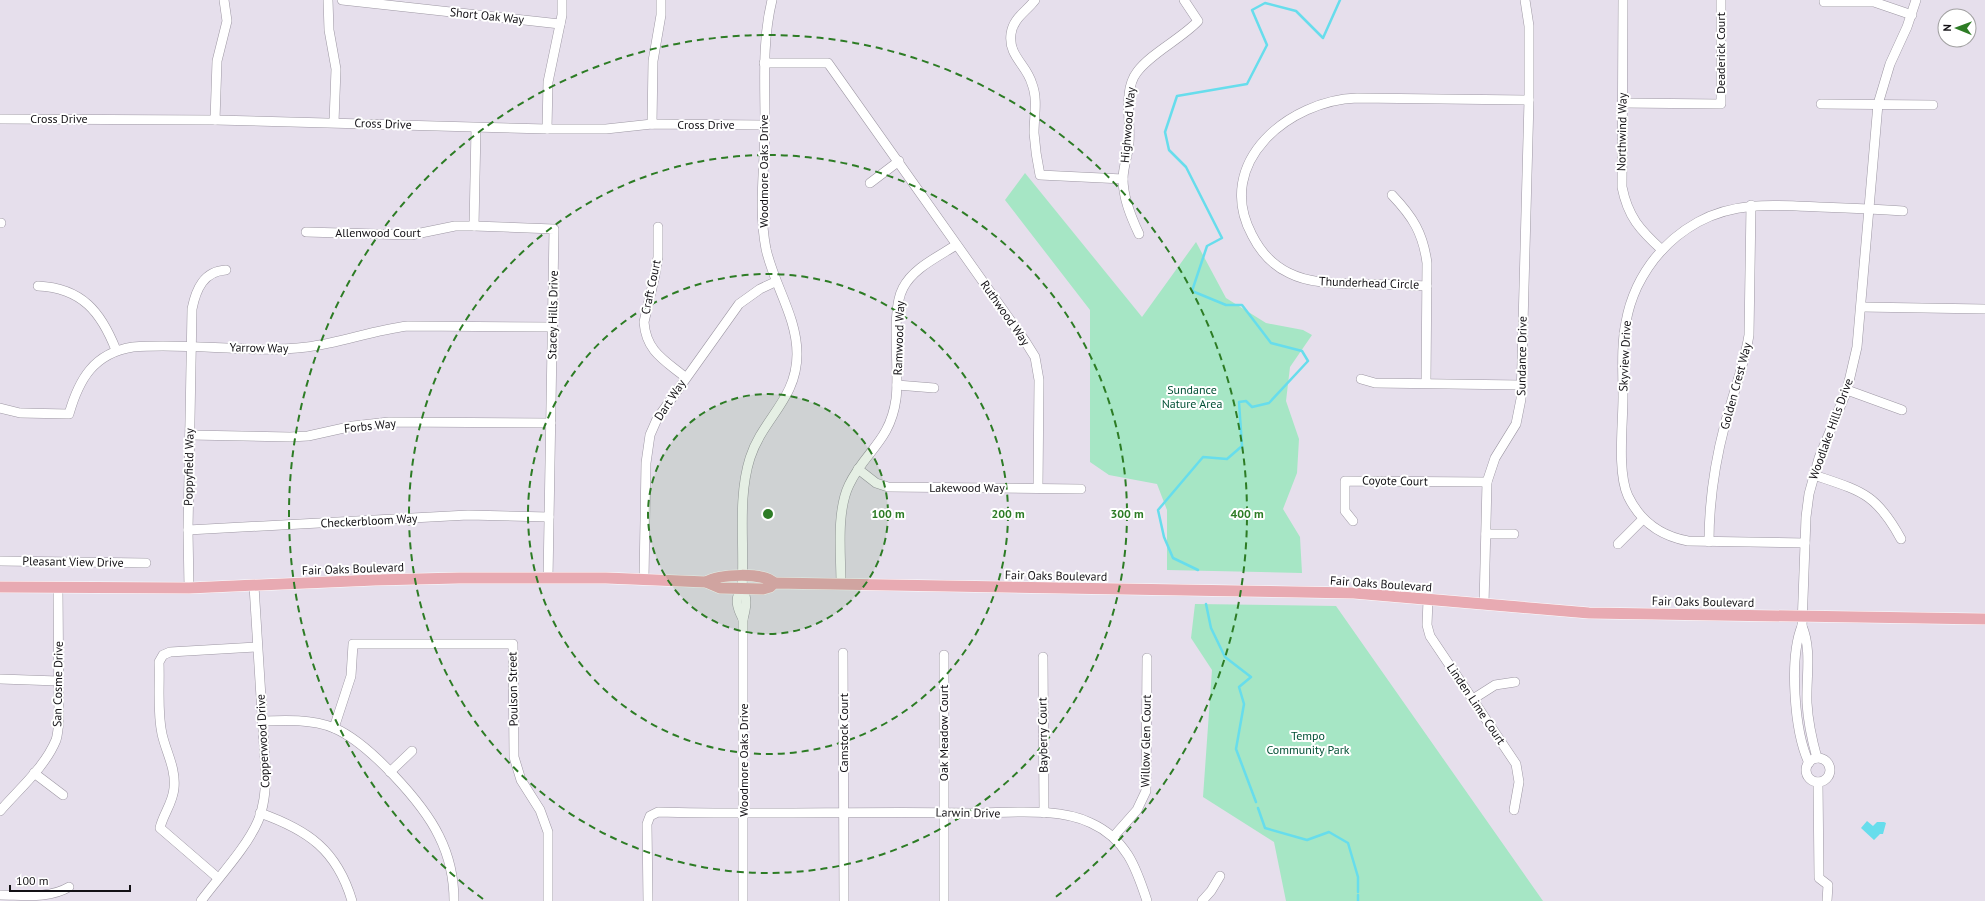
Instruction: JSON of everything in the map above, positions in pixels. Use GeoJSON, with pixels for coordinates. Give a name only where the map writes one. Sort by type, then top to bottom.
{"type":"FeatureCollection","features":[{"type":"Feature","properties":{"kind":"main road","name":"Fair Oaks Boulevard"},"geometry":{"type":"LineString","coordinates":[[706,582],[721,576],[743,576],[765,577],[774,583],[1354,594],[1589,613],[1802,621],[1985,619]]}},
{"type":"Feature","properties":{"kind":"main road","name":"Fair Oaks Boulevard"},"geometry":{"type":"LineString","coordinates":[[0,587],[189,588],[376,580],[644,579],[706,582],[720,588],[763,589],[770,587],[774,583]]}},
{"type":"Feature","properties":{"kind":"street"},"geometry":{"type":"LineString","coordinates":[[215,120],[217,62],[227,21],[224,0]]}},
{"type":"Feature","properties":{"kind":"street"},"geometry":{"type":"LineString","coordinates":[[328,0],[327,16],[336,69],[334,122]]}},
{"type":"Feature","properties":{"kind":"street","name":"Short Oak Way"},"geometry":{"type":"LineString","coordinates":[[342,0],[560,24]]}},
{"type":"Feature","properties":{"kind":"street"},"geometry":{"type":"LineString","coordinates":[[547,129],[549,76],[560,24],[562,0]]}},
{"type":"Feature","properties":{"kind":"street"},"geometry":{"type":"LineString","coordinates":[[652,124],[653,61],[661,15],[661,0]]}},
{"type":"Feature","properties":{"kind":"street","name":"Woodmore Oaks Drive"},"geometry":{"type":"LineString","coordinates":[[743,901],[743,619],[746,609],[746,595],[742,588],[743,503],[750,459],[762,432],[787,396],[795,376],[797,364],[794,328],[775,282],[769,263],[763,222],[765,125],[764,63],[767,26],[772,0]]}},
{"type":"Feature","properties":{"kind":"street","name":"Highwood Way"},"geometry":{"type":"LineString","coordinates":[[1035,0],[1017,18],[1012,29],[1011,40],[1015,57],[1030,78],[1035,93],[1036,152],[1040,175],[1123,179],[1129,139],[1131,85],[1135,75],[1142,65],[1189,31],[1198,21],[1184,0]]}},
{"type":"Feature","properties":{"kind":"street","name":"Sundance Drive"},"geometry":{"type":"LineString","coordinates":[[1484,605],[1487,482],[1495,458],[1516,424],[1519,412],[1521,385],[1529,100],[1529,26],[1525,0]]}},
{"type":"Feature","properties":{"kind":"street","name":"Northwind Way"},"geometry":{"type":"LineString","coordinates":[[1623,0],[1621,177],[1624,200],[1635,223],[1662,250]]}},
{"type":"Feature","properties":{"kind":"street","name":"Deaderick Court"},"geometry":{"type":"LineString","coordinates":[[1622,103],[1721,104],[1721,0]]}},
{"type":"Feature","properties":{"kind":"street"},"geometry":{"type":"LineString","coordinates":[[1824,0],[1824,2],[1874,2],[1912,14]]}},
{"type":"Feature","properties":{"kind":"street","name":"Woodlake Hills Drive"},"geometry":{"type":"LineString","coordinates":[[1813,760],[1803,751],[1795,703],[1797,639],[1802,621],[1806,517],[1814,475],[1847,390],[1857,347],[1878,104],[1890,64],[1912,14],[1916,0]]}},
{"type":"Feature","properties":{"kind":"street","name":"Ruthwood Way"},"geometry":{"type":"LineString","coordinates":[[764,63],[828,63],[899,161],[956,245],[1035,356],[1039,380],[1038,488]]}},
{"type":"Feature","properties":{"kind":"street","name":"Thunderhead Circle"},"geometry":{"type":"LineString","coordinates":[[1426,383],[1428,286],[1318,282],[1297,277],[1278,266],[1256,243],[1244,216],[1242,200],[1243,184],[1253,155],[1265,137],[1281,124],[1319,106],[1339,99],[1529,100]]}},
{"type":"Feature","properties":{"kind":"street"},"geometry":{"type":"LineString","coordinates":[[1821,104],[1933,105]]}},
{"type":"Feature","properties":{"kind":"street","name":"Cross Drive"},"geometry":{"type":"LineString","coordinates":[[0,119],[334,122],[476,128],[547,129],[606,129],[652,124],[765,125]]}},
{"type":"Feature","properties":{"kind":"street"},"geometry":{"type":"LineString","coordinates":[[474,226],[476,128]]}},
{"type":"Feature","properties":{"kind":"street"},"geometry":{"type":"LineString","coordinates":[[870,183],[899,161]]}},
{"type":"Feature","properties":{"kind":"street"},"geometry":{"type":"LineString","coordinates":[[1123,179],[1128,208],[1139,234]]}},
{"type":"Feature","properties":{"kind":"street"},"geometry":{"type":"LineString","coordinates":[[1392,195],[1406,211],[1420,232],[1425,244],[1428,286]]}},
{"type":"Feature","properties":{"kind":"street","name":"Skyview Drive"},"geometry":{"type":"LineString","coordinates":[[1805,543],[1709,542],[1678,539],[1654,528],[1643,518],[1627,494],[1622,469],[1623,339],[1628,310],[1636,288],[1646,270],[1662,250],[1684,231],[1698,222],[1722,212],[1751,205],[1869,209]]}},
{"type":"Feature","properties":{"kind":"street","name":"Golden Crest Way"},"geometry":{"type":"LineString","coordinates":[[1709,542],[1711,500],[1724,426],[1746,353],[1749,335],[1751,205]]}},
{"type":"Feature","properties":{"kind":"street"},"geometry":{"type":"LineString","coordinates":[[1869,209],[1903,211]]}},
{"type":"Feature","properties":{"kind":"street","name":"Allenwood Court"},"geometry":{"type":"LineString","coordinates":[[306,232],[411,235],[455,226],[474,226]]}},
{"type":"Feature","properties":{"kind":"street","name":"Stacey Hills Drive"},"geometry":{"type":"LineString","coordinates":[[474,226],[554,229],[548,579]]}},
{"type":"Feature","properties":{"kind":"street","name":"Craft Court"},"geometry":{"type":"LineString","coordinates":[[658,227],[658,257],[644,327],[649,344],[656,354],[685,377]]}},
{"type":"Feature","properties":{"kind":"street","name":"Ramwood Way"},"geometry":{"type":"LineString","coordinates":[[841,584],[843,500],[848,486],[858,469],[877,446],[891,423],[897,385],[898,309],[902,290],[909,279],[918,270],[956,245]]}},
{"type":"Feature","properties":{"kind":"street","name":"Poppyfield Way"},"geometry":{"type":"LineString","coordinates":[[189,588],[188,530],[192,308],[194,296],[200,285],[209,274],[219,270],[226,270]]}},
{"type":"Feature","properties":{"kind":"street","name":"Dart Way"},"geometry":{"type":"LineString","coordinates":[[644,579],[647,449],[650,435],[657,419],[685,377],[739,304],[760,289],[775,282]]}},
{"type":"Feature","properties":{"kind":"street"},"geometry":{"type":"LineString","coordinates":[[38,286],[63,290],[85,301],[94,309],[104,323],[116,350]]}},
{"type":"Feature","properties":{"kind":"street"},"geometry":{"type":"LineString","coordinates":[[1861,307],[1962,310],[1985,309]]}},
{"type":"Feature","properties":{"kind":"street","name":"Yarrow Way"},"geometry":{"type":"LineString","coordinates":[[0,408],[20,413],[69,414],[78,387],[83,378],[98,361],[116,350],[146,346],[307,347],[390,328],[408,326],[553,326]]}},
{"type":"Feature","properties":{"kind":"street"},"geometry":{"type":"LineString","coordinates":[[1361,379],[1375,383],[1521,385]]}},
{"type":"Feature","properties":{"kind":"street","name":"Ramwood Way"},"geometry":{"type":"LineString","coordinates":[[897,385],[934,388]]}},
{"type":"Feature","properties":{"kind":"street"},"geometry":{"type":"LineString","coordinates":[[1847,390],[1902,410]]}},
{"type":"Feature","properties":{"kind":"street","name":"Forbs Way"},"geometry":{"type":"LineString","coordinates":[[190,435],[308,436],[353,426],[389,422],[551,423]]}},
{"type":"Feature","properties":{"kind":"street","name":"Lakewood Way"},"geometry":{"type":"LineString","coordinates":[[858,469],[876,483],[888,487],[1081,489]]}},
{"type":"Feature","properties":{"kind":"street"},"geometry":{"type":"LineString","coordinates":[[1814,475],[1847,486],[1868,496],[1890,518],[1901,539]]}},
{"type":"Feature","properties":{"kind":"street","name":"Coyote Court"},"geometry":{"type":"LineString","coordinates":[[1353,521],[1345,510],[1345,481],[1487,482]]}},
{"type":"Feature","properties":{"kind":"street","name":"Checkerbloom Way"},"geometry":{"type":"LineString","coordinates":[[188,530],[468,515],[549,517]]}},
{"type":"Feature","properties":{"kind":"street"},"geometry":{"type":"LineString","coordinates":[[1618,544],[1643,518]]}},
{"type":"Feature","properties":{"kind":"street"},"geometry":{"type":"LineString","coordinates":[[1486,534],[1514,534]]}},
{"type":"Feature","properties":{"kind":"street","name":"Pleasant View Drive"},"geometry":{"type":"LineString","coordinates":[[0,561],[146,563]]}},
{"type":"Feature","properties":{"kind":"street","name":"Copperwood Drive"},"geometry":{"type":"LineString","coordinates":[[201,901],[249,837],[260,813],[265,794],[266,776],[254,586]]}},
{"type":"Feature","properties":{"kind":"street","name":"San Cosme Drive"},"geometry":{"type":"LineString","coordinates":[[0,811],[34,773],[51,751],[56,738],[59,721],[58,588]]}},
{"type":"Feature","properties":{"kind":"street","name":"Linden Lime Court"},"geometry":{"type":"LineString","coordinates":[[1428,600],[1427,625],[1430,636],[1516,764],[1519,782],[1514,810]]}},
{"type":"Feature","properties":{"kind":"street","name":"Woodlake Hills Drive"},"geometry":{"type":"LineString","coordinates":[[1802,621],[1808,639],[1807,702],[1813,760]]}},
{"type":"Feature","properties":{"kind":"street","name":"Poulson Street"},"geometry":{"type":"LineString","coordinates":[[334,728],[351,676],[353,644],[513,644],[514,757],[521,780],[545,819],[548,843],[548,901]]}},
{"type":"Feature","properties":{"kind":"street"},"geometry":{"type":"LineString","coordinates":[[218,878],[160,828],[172,801],[174,787],[170,758],[162,734],[160,662],[163,655],[170,652],[257,648]]}},
{"type":"Feature","properties":{"kind":"street","name":"Camstock Court"},"geometry":{"type":"LineString","coordinates":[[843,653],[844,901]]}},
{"type":"Feature","properties":{"kind":"street"},"geometry":{"type":"LineString","coordinates":[[1796,654],[1808,654]]}},
{"type":"Feature","properties":{"kind":"street","name":"Oak Meadow Court"},"geometry":{"type":"LineString","coordinates":[[944,655],[944,901]]}},
{"type":"Feature","properties":{"kind":"street","name":"Bayberry Court"},"geometry":{"type":"LineString","coordinates":[[1043,657],[1044,814]]}},
{"type":"Feature","properties":{"kind":"street","name":"Willow Glen Court"},"geometry":{"type":"LineString","coordinates":[[1114,836],[1137,810],[1146,791],[1147,658]]}},
{"type":"Feature","properties":{"kind":"street"},"geometry":{"type":"LineString","coordinates":[[0,679],[58,681]]}},
{"type":"Feature","properties":{"kind":"street"},"geometry":{"type":"LineString","coordinates":[[1473,699],[1495,685],[1515,682]]}},
{"type":"Feature","properties":{"kind":"street"},"geometry":{"type":"LineString","coordinates":[[1795,703],[1807,702]]}},
{"type":"Feature","properties":{"kind":"street"},"geometry":{"type":"LineString","coordinates":[[262,721],[308,722],[334,728],[358,743],[390,772],[424,812],[440,837],[449,862],[454,901]]}},
{"type":"Feature","properties":{"kind":"street"},"geometry":{"type":"LineString","coordinates":[[390,772],[412,750]]}},
{"type":"Feature","properties":{"kind":"street"},"geometry":{"type":"LineString","coordinates":[[1813,760],[1824,760],[1830,770],[1828,777],[1818,782],[1811,780],[1807,774],[1813,760]]}},
{"type":"Feature","properties":{"kind":"street"},"geometry":{"type":"LineString","coordinates":[[34,773],[63,795]]}},
{"type":"Feature","properties":{"kind":"street"},"geometry":{"type":"LineString","coordinates":[[1818,782],[1819,878],[1828,885],[1827,901]]}},
{"type":"Feature","properties":{"kind":"street","name":"Larwin Drive"},"geometry":{"type":"LineString","coordinates":[[648,901],[647,824],[650,816],[658,812],[744,814],[943,812],[1069,815],[1092,823],[1114,836],[1136,868],[1147,901]]}},
{"type":"Feature","properties":{"kind":"street"},"geometry":{"type":"LineString","coordinates":[[260,813],[286,822],[302,831],[321,847],[343,877],[352,901]]}},
{"type":"Feature","properties":{"kind":"street"},"geometry":{"type":"LineString","coordinates":[[1202,901],[1212,891],[1220,876]]}},
{"type":"Feature","properties":{"kind":"street"},"geometry":{"type":"LineString","coordinates":[[0,895],[46,895],[59,892],[69,887]]}},
{"type":"Feature","properties":{"kind":"green space","name":"Sundance Nature Area"},"geometry":{"type":"Polygon","coordinates":[[[1025,173],[1142,317],[1196,242],[1226,298],[1266,323],[1303,330],[1312,335],[1290,367],[1286,401],[1299,439],[1297,473],[1283,509],[1300,537],[1302,573],[1167,570],[1167,510],[1157,484],[1109,475],[1090,462],[1090,310],[1005,200],[1025,173]]]}},
{"type":"Feature","properties":{"kind":"green space","name":"Tempo Community Park"},"geometry":{"type":"Polygon","coordinates":[[[1195,604],[1336,606],[1543,901],[1286,901],[1274,842],[1203,797],[1212,670],[1191,638],[1195,604]]]}},
{"type":"Feature","properties":{"kind":"water"},"geometry":{"type":"Polygon","coordinates":[[[1867,821],[1873,826],[1877,822],[1886,823],[1883,834],[1880,834],[1874,840],[1861,828],[1867,821]]]}},
{"type":"Feature","properties":{"kind":"waterway"},"geometry":{"type":"LineString","coordinates":[[1198,570],[1173,558],[1164,537],[1158,510],[1203,457],[1227,459],[1242,446],[1239,402],[1246,401],[1252,407],[1269,403],[1308,361],[1302,351],[1271,343],[1242,305],[1226,305],[1192,291],[1207,246],[1222,238],[1186,167],[1169,150],[1165,132],[1177,96],[1247,84],[1267,45],[1252,10],[1265,3],[1296,11],[1323,38],[1340,0]]}},
{"type":"Feature","properties":{"kind":"waterway"},"geometry":{"type":"LineString","coordinates":[[1206,604],[1211,628],[1225,657],[1251,677],[1239,687],[1244,704],[1236,749],[1256,802]]}},
{"type":"Feature","properties":{"kind":"waterway"},"geometry":{"type":"LineString","coordinates":[[1258,808],[1265,828],[1307,840],[1329,832],[1348,843],[1358,877],[1358,892]]}},
{"type":"Feature","properties":{"kind":"waterway"},"geometry":{"type":"LineString","coordinates":[[1358,895],[1358,901]]}}]}
